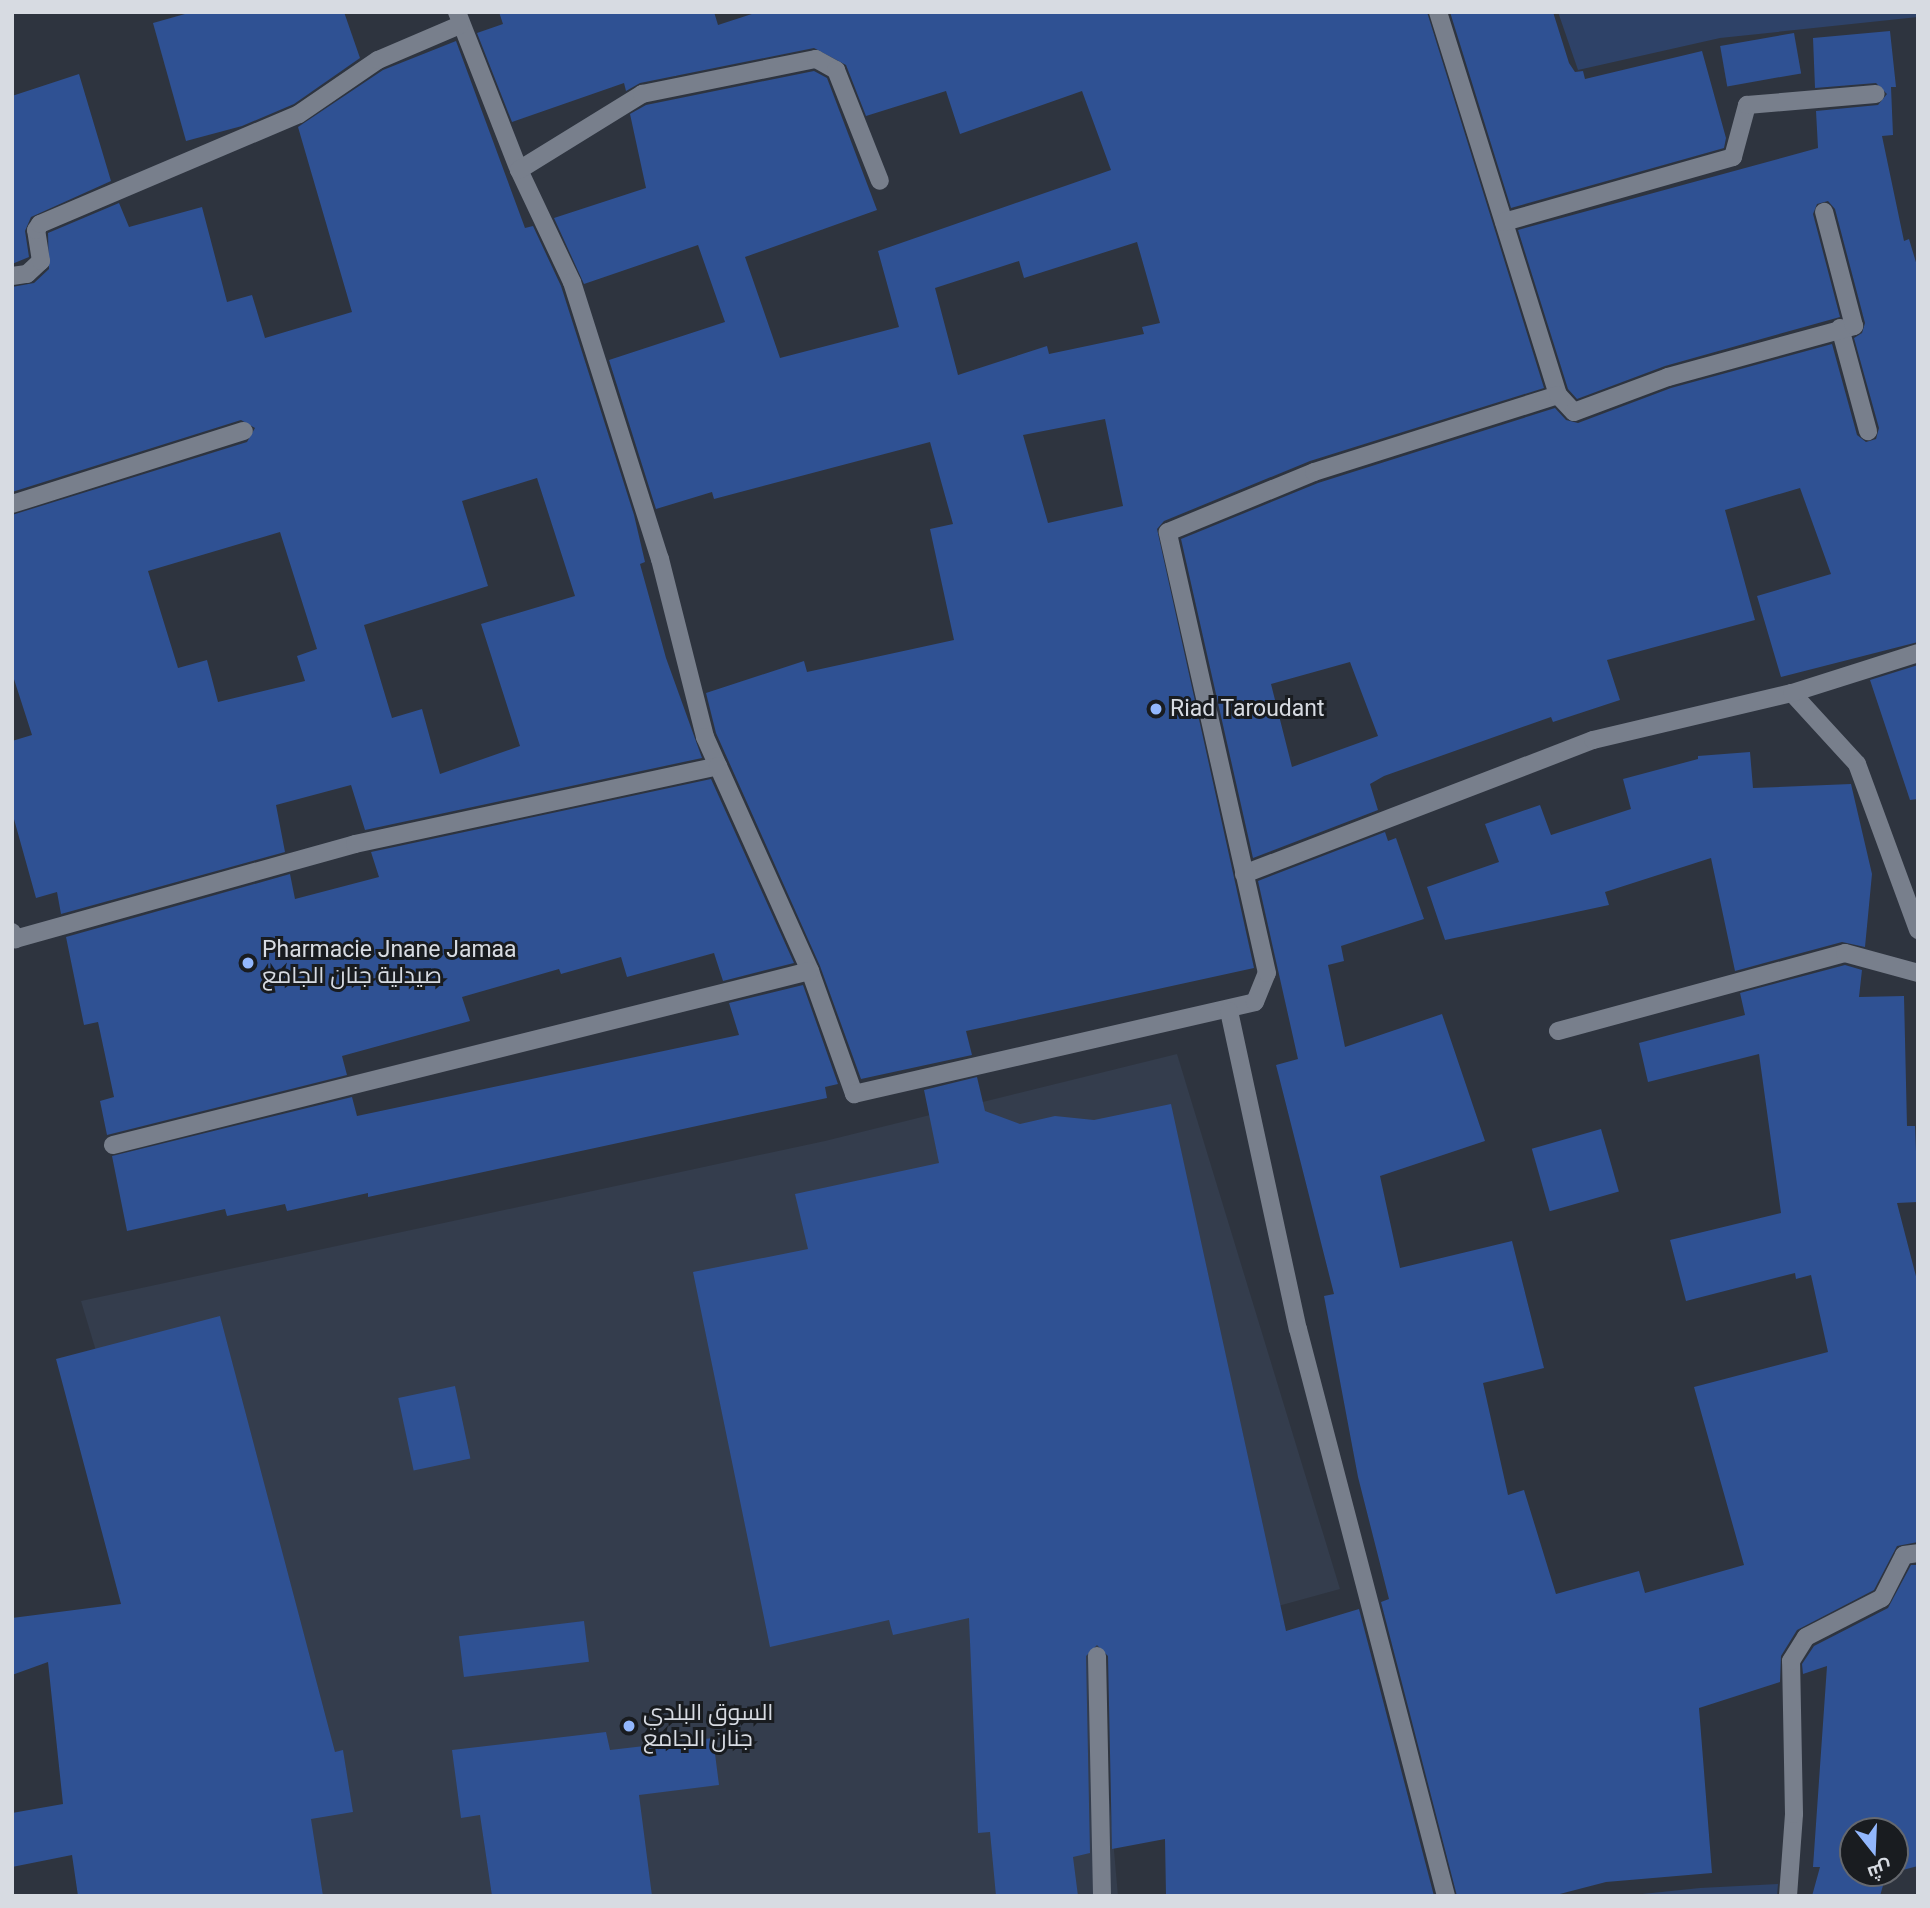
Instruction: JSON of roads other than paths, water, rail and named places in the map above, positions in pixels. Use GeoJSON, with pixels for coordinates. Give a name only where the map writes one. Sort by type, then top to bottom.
{"type":"FeatureCollection","features":[{"type":"Feature","properties":{"kind":"street"},"geometry":{"type":"LineString","coordinates":[[1438,12],[1558,395],[1574,412],[1668,377],[1854,326],[1824,212]]}},
{"type":"Feature","properties":{"kind":"street"},"geometry":{"type":"LineString","coordinates":[[12,276],[27,274],[41,261],[36,230],[40,225],[299,114],[378,60],[459,19],[519,170],[572,282],[660,559],[705,737],[810,971],[854,1094],[1229,1011],[1255,1002],[1267,973],[1168,532],[1314,472],[1558,395]]}},
{"type":"Feature","properties":{"kind":"street"},"geometry":{"type":"LineString","coordinates":[[519,170],[642,94],[816,59],[836,70],[880,181]]}},
{"type":"Feature","properties":{"kind":"street"},"geometry":{"type":"LineString","coordinates":[[1504,222],[1733,157],[1747,105],[1876,94]]}},
{"type":"Feature","properties":{"kind":"street"},"geometry":{"type":"LineString","coordinates":[[1840,328],[1868,431]]}},
{"type":"Feature","properties":{"kind":"street"},"geometry":{"type":"LineString","coordinates":[[12,504],[244,431]]}},
{"type":"Feature","properties":{"kind":"street"},"geometry":{"type":"LineString","coordinates":[[1244,874],[1593,740],[1792,693],[1918,653]]}},
{"type":"Feature","properties":{"kind":"street"},"geometry":{"type":"LineString","coordinates":[[1792,693],[1857,764],[1918,930]]}},
{"type":"Feature","properties":{"kind":"street"},"geometry":{"type":"LineString","coordinates":[[12,933],[16,939],[355,844],[718,766]]}},
{"type":"Feature","properties":{"kind":"street"},"geometry":{"type":"LineString","coordinates":[[1558,1031],[1845,953],[1918,973]]}},
{"type":"Feature","properties":{"kind":"street"},"geometry":{"type":"LineString","coordinates":[[113,1145],[810,971]]}},
{"type":"Feature","properties":{"kind":"street"},"geometry":{"type":"LineString","coordinates":[[1229,1011],[1298,1329],[1446,1896]]}},
{"type":"Feature","properties":{"kind":"street"},"geometry":{"type":"LineString","coordinates":[[1788,1896],[1794,1801],[1791,1661],[1806,1637],[1882,1598],[1905,1555],[1918,1553]]}},
{"type":"Feature","properties":{"kind":"street"},"geometry":{"type":"LineString","coordinates":[[1097,1656],[1102,1896]]}},
{"type":"Feature","properties":{"kind":"place","name":"Riad Taroudant"},"geometry":{"type":"Point","coordinates":[1156,709]}},
{"type":"Feature","properties":{"kind":"place","name":"Pharmacie Jnane Jamaa صيدلية جنان الجامع"},"geometry":{"type":"Point","coordinates":[248,963]}},
{"type":"Feature","properties":{"kind":"place","name":"السوق البلدي جنان الجامع"},"geometry":{"type":"Point","coordinates":[629,1726]}}]}
